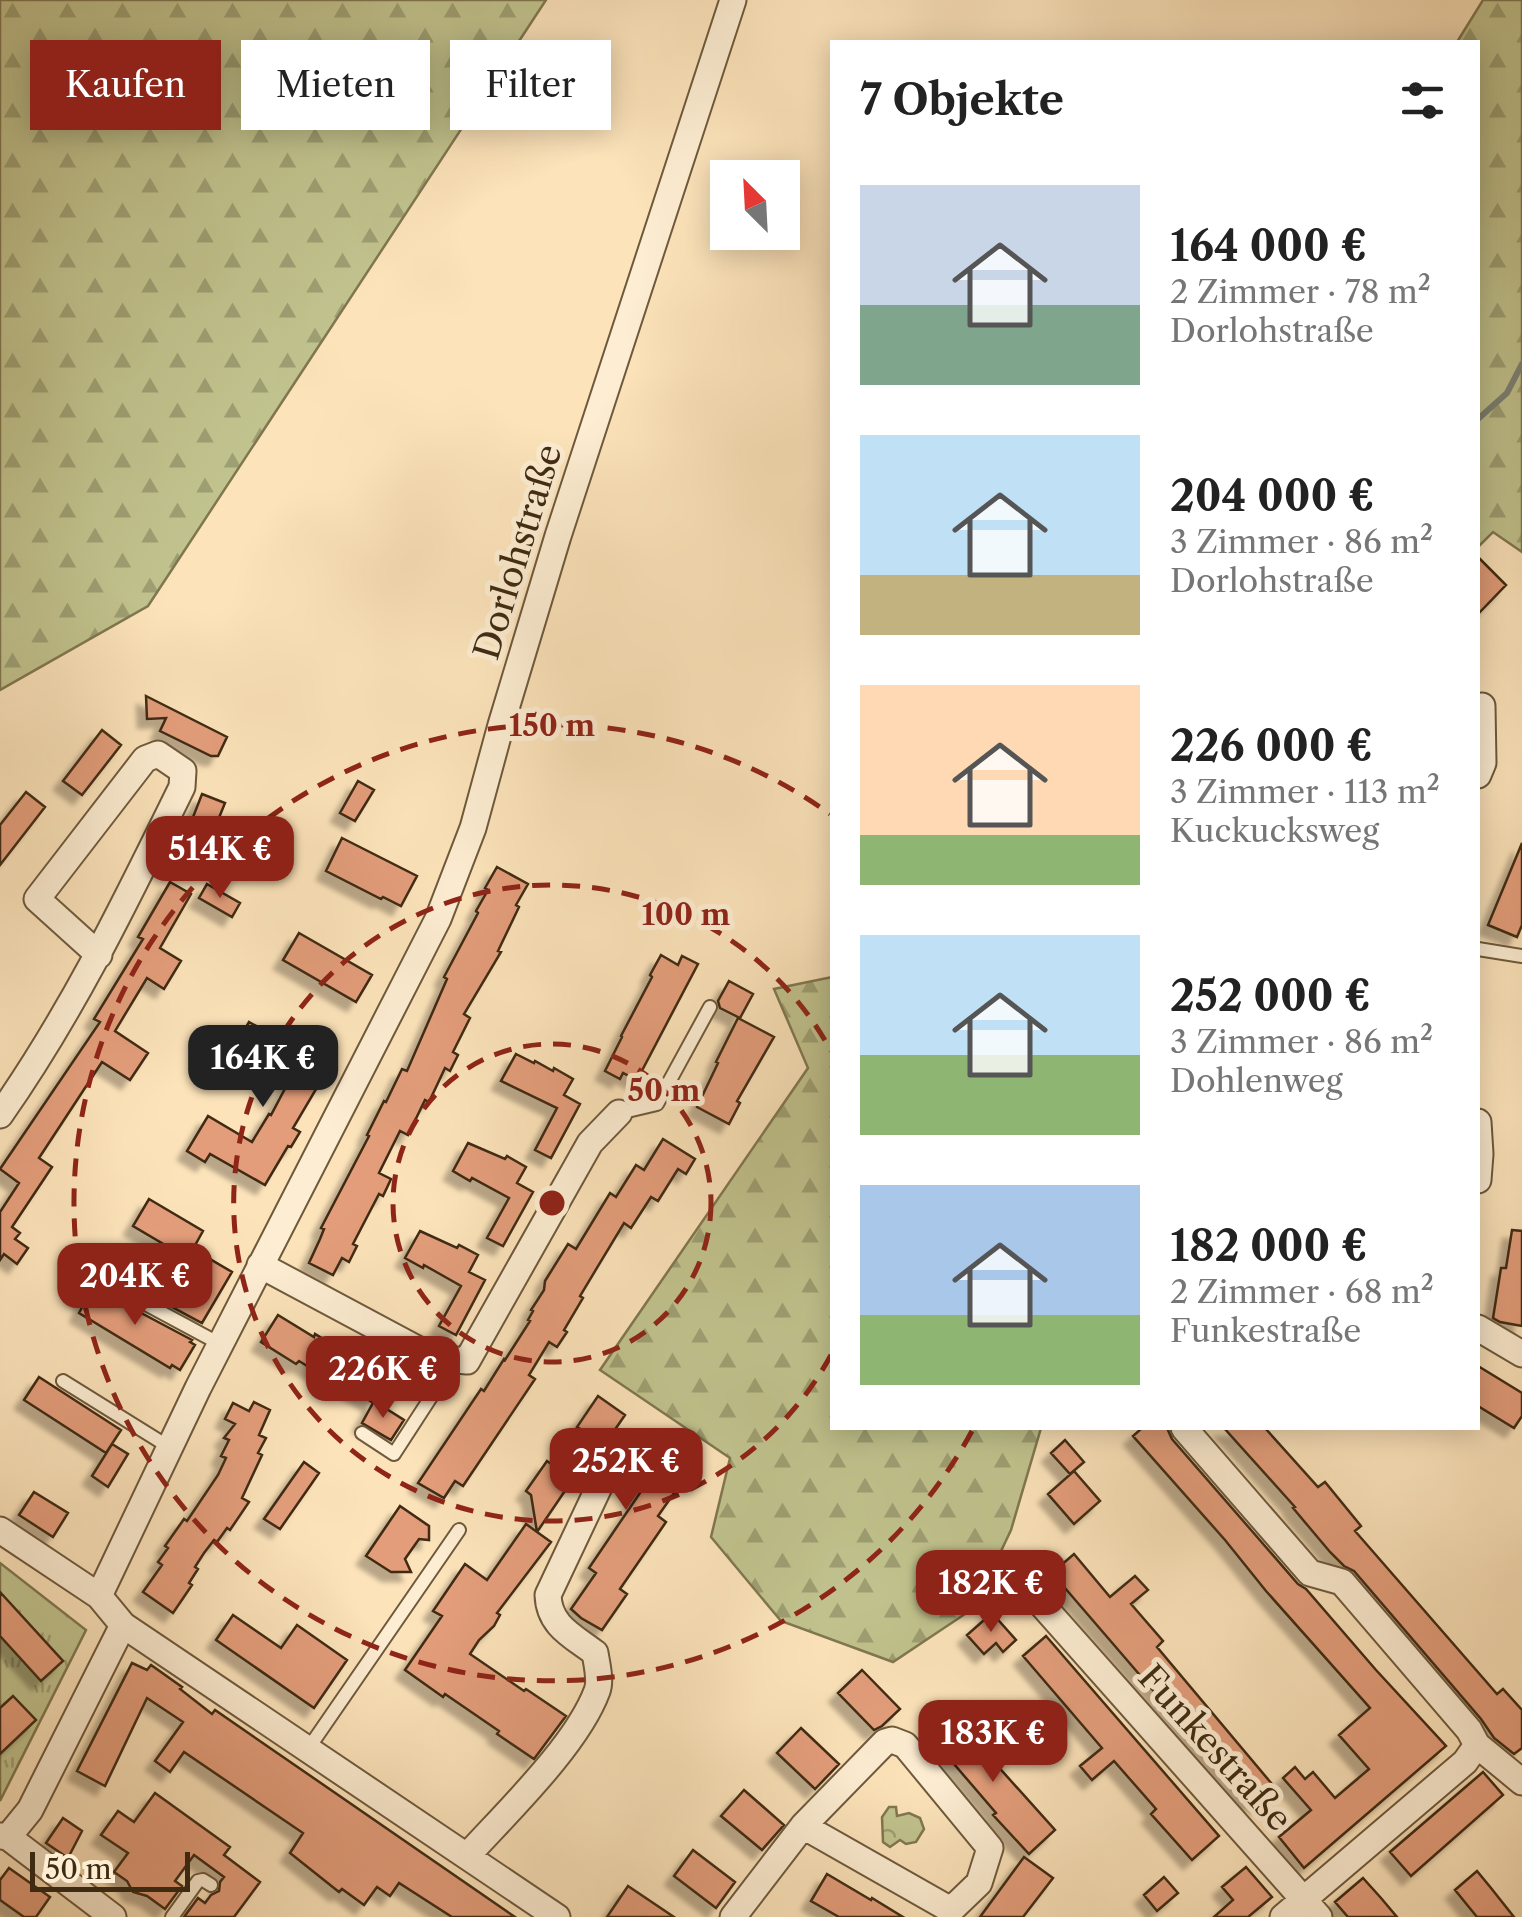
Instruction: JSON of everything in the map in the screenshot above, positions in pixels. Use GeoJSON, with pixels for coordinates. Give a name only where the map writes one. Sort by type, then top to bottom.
{"type":"FeatureCollection","features":[{"type":"Feature","properties":{"kind":"street","name":"Dorlohstraße"},"geometry":{"type":"LineString","coordinates":[[99,1596],[220,1344],[438,919],[473,828],[558,536],[733,0]]}},
{"type":"Feature","properties":{"kind":"street"},"geometry":{"type":"LineString","coordinates":[[1480,770],[1482,706]]}},
{"type":"Feature","properties":{"kind":"street"},"geometry":{"type":"LineString","coordinates":[[0,1115],[32,1070],[100,954],[182,788],[184,770],[158,754],[146,759],[37,900],[100,954]]}},
{"type":"Feature","properties":{"kind":"street"},"geometry":{"type":"LineString","coordinates":[[260,1266],[434,1358],[468,1361],[590,1144],[619,1113]]}},
{"type":"Feature","properties":{"kind":"street"},"geometry":{"type":"LineString","coordinates":[[1480,1329],[1522,1354]]}},
{"type":"Feature","properties":{"kind":"street"},"geometry":{"type":"LineString","coordinates":[[1186,1430],[1310,1572],[1342,1582],[1469,1730],[1477,1745],[1522,1782]]}},
{"type":"Feature","properties":{"kind":"street"},"geometry":{"type":"LineString","coordinates":[[468,1856],[555,1758],[600,1688],[596,1653],[557,1624],[548,1610],[548,1595],[599,1487]]}},
{"type":"Feature","properties":{"kind":"street"},"geometry":{"type":"LineString","coordinates":[[0,1530],[99,1596],[123,1625],[558,1917]]}},
{"type":"Feature","properties":{"kind":"street","name":"Funkestraße"},"geometry":{"type":"LineString","coordinates":[[1020,1580],[1311,1908]]}},
{"type":"Feature","properties":{"kind":"street"},"geometry":{"type":"LineString","coordinates":[[113,1917],[4,1836],[30,1810],[123,1625]]}},
{"type":"Feature","properties":{"kind":"street"},"geometry":{"type":"LineString","coordinates":[[733,1917],[803,1826],[884,1742],[892,1740],[904,1745],[990,1848],[979,1884],[952,1910],[803,1826]]}},
{"type":"Feature","properties":{"kind":"street"},"geometry":{"type":"LineString","coordinates":[[1282,1917],[1311,1908],[1465,1762],[1477,1745]]}},
{"type":"Feature","properties":{"kind":"lane"},"geometry":{"type":"LineString","coordinates":[[1480,949],[1522,956]]}},
{"type":"Feature","properties":{"kind":"lane"},"geometry":{"type":"LineString","coordinates":[[619,1113],[657,1104],[710,1007]]}},
{"type":"Feature","properties":{"kind":"lane"},"geometry":{"type":"LineString","coordinates":[[103,1281],[220,1344]]}},
{"type":"Feature","properties":{"kind":"lane"},"geometry":{"type":"LineString","coordinates":[[362,1432],[394,1454],[455,1360]]}},
{"type":"Feature","properties":{"kind":"lane"},"geometry":{"type":"LineString","coordinates":[[63,1381],[169,1447]]}},
{"type":"Feature","properties":{"kind":"lane"},"geometry":{"type":"LineString","coordinates":[[308,1749],[459,1530]]}},
{"type":"Feature","properties":{"kind":"lane"},"geometry":{"type":"LineString","coordinates":[[172,1917],[198,1881],[211,1885]]}},
{"type":"Feature","properties":{"kind":"green space"},"geometry":{"type":"Polygon","coordinates":[[[0,0],[546,0],[520,40],[450,40],[450,130],[461,130],[148,606],[0,690],[0,0]]]}},
{"type":"Feature","properties":{"kind":"green space"},"geometry":{"type":"Polygon","coordinates":[[[1483,0],[1522,0],[1522,552],[1493,532],[1480,545],[1480,40],[1458,40],[1483,0]]]}},
{"type":"Feature","properties":{"kind":"green space"},"geometry":{"type":"Polygon","coordinates":[[[830,977],[830,1430],[1040,1430],[1011,1530],[974,1608],[893,1662],[781,1621],[711,1537],[730,1458],[600,1370],[808,1068],[774,989],[830,977]]]}},
{"type":"Feature","properties":{"kind":"green space"},"geometry":{"type":"Polygon","coordinates":[[[0,1563],[86,1630],[0,1801],[0,1563]]]}},
{"type":"Feature","properties":{"kind":"green space"},"geometry":{"type":"Polygon","coordinates":[[[889,1807],[896,1807],[897,1816],[909,1813],[920,1818],[924,1829],[916,1842],[906,1844],[900,1840],[890,1847],[883,1842],[882,1817],[889,1807]]]}},
{"type":"Feature","properties":{"kind":"building"},"geometry":{"type":"Polygon","coordinates":[[[1480,559],[1506,585],[1480,612],[1480,559]]]}},
{"type":"Feature","properties":{"kind":"building"},"geometry":{"type":"Polygon","coordinates":[[[146,696],[227,737],[218,756],[160,731],[166,718],[147,719],[146,696]]]}},
{"type":"Feature","properties":{"kind":"building"},"geometry":{"type":"Polygon","coordinates":[[[102,730],[121,745],[82,795],[63,781],[102,730]]]}},
{"type":"Feature","properties":{"kind":"building"},"geometry":{"type":"Polygon","coordinates":[[[358,781],[374,790],[355,821],[340,813],[358,781]]]}},
{"type":"Feature","properties":{"kind":"building"},"geometry":{"type":"Polygon","coordinates":[[[26,792],[45,807],[0,865],[0,825],[26,792]]]}},
{"type":"Feature","properties":{"kind":"building"},"geometry":{"type":"Polygon","coordinates":[[[202,794],[225,803],[201,862],[179,853],[202,794]]]}},
{"type":"Feature","properties":{"kind":"building"},"geometry":{"type":"Polygon","coordinates":[[[342,838],[417,876],[401,906],[326,871],[342,838]]]}},
{"type":"Feature","properties":{"kind":"building"},"geometry":{"type":"Polygon","coordinates":[[[1522,843],[1522,925],[1517,937],[1488,925],[1522,843]]]}},
{"type":"Feature","properties":{"kind":"building"},"geometry":{"type":"Polygon","coordinates":[[[497,867],[528,884],[516,905],[519,907],[498,951],[501,952],[464,1014],[470,1018],[453,1052],[458,1055],[450,1071],[445,1068],[408,1135],[400,1131],[379,1173],[391,1179],[353,1244],[357,1246],[349,1262],[342,1258],[333,1275],[309,1263],[324,1229],[321,1228],[384,1101],[402,1069],[407,1071],[447,979],[444,977],[497,867]]]}},
{"type":"Feature","properties":{"kind":"building"},"geometry":{"type":"Polygon","coordinates":[[[170,882],[191,894],[160,948],[181,961],[164,989],[147,978],[115,1031],[148,1053],[130,1080],[102,1062],[39,1158],[52,1167],[12,1227],[20,1233],[15,1239],[28,1248],[17,1264],[4,1254],[0,1260],[0,1212],[19,1183],[0,1169],[100,1022],[94,1019],[143,939],[138,937],[170,882]]]}},
{"type":"Feature","properties":{"kind":"building"},"geometry":{"type":"Polygon","coordinates":[[[207,884],[240,903],[232,917],[199,898],[207,884]]]}},
{"type":"Feature","properties":{"kind":"building"},"geometry":{"type":"Polygon","coordinates":[[[299,933],[372,975],[356,1002],[283,960],[299,933]]]}},
{"type":"Feature","properties":{"kind":"building"},"geometry":{"type":"Polygon","coordinates":[[[661,955],[678,965],[682,956],[698,964],[637,1080],[623,1073],[620,1079],[605,1071],[661,955]]]}},
{"type":"Feature","properties":{"kind":"building"},"geometry":{"type":"Polygon","coordinates":[[[729,981],[753,994],[740,1018],[720,1008],[718,1001],[729,981]]]}},
{"type":"Feature","properties":{"kind":"building"},"geometry":{"type":"Polygon","coordinates":[[[738,1018],[774,1037],[737,1101],[740,1103],[729,1124],[697,1107],[738,1018]]]}},
{"type":"Feature","properties":{"kind":"building"},"geometry":{"type":"Polygon","coordinates":[[[249,1022],[305,1053],[301,1060],[325,1074],[293,1128],[300,1132],[265,1185],[210,1154],[205,1162],[187,1151],[208,1116],[252,1142],[289,1081],[233,1049],[249,1022]]]}},
{"type":"Feature","properties":{"kind":"building"},"geometry":{"type":"Polygon","coordinates":[[[516,1054],[573,1079],[564,1095],[580,1104],[551,1158],[535,1150],[557,1108],[501,1081],[516,1054]]]}},
{"type":"Feature","properties":{"kind":"building"},"geometry":{"type":"Polygon","coordinates":[[[663,1139],[695,1159],[686,1174],[678,1169],[658,1201],[651,1197],[631,1228],[624,1223],[580,1296],[583,1298],[564,1330],[567,1332],[557,1347],[549,1342],[529,1375],[535,1379],[463,1486],[455,1481],[444,1498],[418,1483],[530,1321],[545,1281],[568,1244],[576,1249],[610,1193],[616,1197],[636,1165],[644,1170],[663,1139]]]}},
{"type":"Feature","properties":{"kind":"building"},"geometry":{"type":"Polygon","coordinates":[[[468,1143],[526,1167],[517,1183],[533,1192],[503,1246],[487,1238],[509,1198],[453,1171],[468,1143]]]}},
{"type":"Feature","properties":{"kind":"building"},"geometry":{"type":"Polygon","coordinates":[[[149,1199],[203,1231],[193,1249],[232,1272],[202,1323],[161,1301],[170,1286],[173,1288],[187,1258],[133,1226],[149,1199]]]}},
{"type":"Feature","properties":{"kind":"building"},"geometry":{"type":"Polygon","coordinates":[[[1512,1230],[1522,1231],[1522,1326],[1493,1318],[1512,1230]]]}},
{"type":"Feature","properties":{"kind":"building"},"geometry":{"type":"Polygon","coordinates":[[[420,1231],[478,1255],[469,1272],[485,1280],[456,1335],[439,1326],[461,1286],[405,1258],[420,1231]]]}},
{"type":"Feature","properties":{"kind":"building"},"geometry":{"type":"Polygon","coordinates":[[[86,1279],[98,1290],[192,1340],[195,1345],[180,1370],[172,1365],[170,1368],[79,1313],[86,1300],[76,1294],[86,1279]]]}},
{"type":"Feature","properties":{"kind":"building"},"geometry":{"type":"Polygon","coordinates":[[[278,1315],[389,1376],[372,1402],[261,1342],[278,1315]]]}},
{"type":"Feature","properties":{"kind":"building"},"geometry":{"type":"Polygon","coordinates":[[[1480,1367],[1522,1393],[1522,1416],[1514,1428],[1480,1407],[1480,1367]]]}},
{"type":"Feature","properties":{"kind":"building"},"geometry":{"type":"Polygon","coordinates":[[[39,1377],[121,1430],[106,1453],[24,1400],[39,1377]]]}},
{"type":"Feature","properties":{"kind":"building"},"geometry":{"type":"Polygon","coordinates":[[[598,1396],[625,1415],[614,1431],[653,1458],[662,1445],[693,1466],[658,1516],[666,1522],[620,1589],[627,1594],[602,1630],[571,1609],[596,1573],[589,1568],[644,1487],[637,1482],[642,1474],[599,1443],[584,1445],[582,1430],[577,1427],[598,1396]]]}},
{"type":"Feature","properties":{"kind":"building"},"geometry":{"type":"Polygon","coordinates":[[[374,1401],[404,1420],[391,1440],[362,1423],[374,1401]]]}},
{"type":"Feature","properties":{"kind":"building"},"geometry":{"type":"Polygon","coordinates":[[[254,1402],[270,1410],[259,1435],[266,1438],[258,1453],[262,1455],[242,1498],[249,1502],[230,1530],[227,1528],[204,1553],[189,1583],[192,1585],[173,1613],[143,1592],[162,1565],[158,1562],[168,1548],[165,1546],[218,1475],[229,1440],[224,1438],[235,1424],[225,1419],[233,1403],[249,1411],[254,1402]]]}},
{"type":"Feature","properties":{"kind":"building"},"geometry":{"type":"Polygon","coordinates":[[[1140,1430],[1168,1430],[1298,1584],[1446,1746],[1304,1868],[1279,1837],[1311,1810],[1283,1778],[1295,1767],[1305,1779],[1313,1772],[1335,1798],[1369,1769],[1339,1735],[1370,1708],[1133,1436],[1140,1430]]]}},
{"type":"Feature","properties":{"kind":"building"},"geometry":{"type":"Polygon","coordinates":[[[1226,1430],[1267,1430],[1318,1487],[1325,1482],[1361,1526],[1355,1531],[1497,1694],[1503,1689],[1522,1710],[1522,1748],[1514,1754],[1494,1738],[1226,1430]]]}},
{"type":"Feature","properties":{"kind":"building"},"geometry":{"type":"Polygon","coordinates":[[[1065,1440],[1084,1462],[1070,1474],[1051,1453],[1065,1440]]]}},
{"type":"Feature","properties":{"kind":"building"},"geometry":{"type":"Polygon","coordinates":[[[112,1444],[128,1454],[108,1487],[92,1476],[112,1444]]]}},
{"type":"Feature","properties":{"kind":"building"},"geometry":{"type":"Polygon","coordinates":[[[547,1461],[573,1479],[537,1532],[531,1495],[526,1491],[547,1461]]]}},
{"type":"Feature","properties":{"kind":"building"},"geometry":{"type":"Polygon","coordinates":[[[304,1462],[319,1473],[280,1529],[264,1519],[304,1462]]]}},
{"type":"Feature","properties":{"kind":"building"},"geometry":{"type":"Polygon","coordinates":[[[1074,1471],[1100,1501],[1074,1524],[1048,1494],[1074,1471]]]}},
{"type":"Feature","properties":{"kind":"building"},"geometry":{"type":"Polygon","coordinates":[[[34,1492],[68,1513],[53,1537],[19,1515],[34,1492]]]}},
{"type":"Feature","properties":{"kind":"building"},"geometry":{"type":"Polygon","coordinates":[[[400,1506],[429,1526],[429,1540],[419,1539],[405,1559],[411,1572],[391,1572],[366,1556],[400,1506]]]}},
{"type":"Feature","properties":{"kind":"building"},"geometry":{"type":"Polygon","coordinates":[[[526,1524],[551,1542],[497,1613],[500,1615],[494,1626],[470,1654],[566,1716],[534,1759],[497,1734],[499,1731],[405,1670],[442,1616],[433,1611],[465,1564],[487,1580],[526,1524]]]}},
{"type":"Feature","properties":{"kind":"building"},"geometry":{"type":"Polygon","coordinates":[[[1074,1554],[1110,1597],[1135,1576],[1148,1590],[1131,1604],[1163,1641],[1157,1647],[1277,1790],[1260,1805],[1255,1799],[1250,1803],[1052,1573],[1074,1554]]]}},
{"type":"Feature","properties":{"kind":"building"},"geometry":{"type":"Polygon","coordinates":[[[0,1592],[63,1661],[41,1681],[0,1636],[0,1592]]]}},
{"type":"Feature","properties":{"kind":"building"},"geometry":{"type":"Polygon","coordinates":[[[992,1613],[1016,1640],[1003,1652],[996,1643],[984,1654],[967,1635],[992,1613]]]}},
{"type":"Feature","properties":{"kind":"building"},"geometry":{"type":"Polygon","coordinates":[[[233,1615],[281,1648],[297,1625],[347,1660],[314,1708],[216,1640],[233,1615]]]}},
{"type":"Feature","properties":{"kind":"building"},"geometry":{"type":"Polygon","coordinates":[[[1046,1636],[1219,1836],[1192,1860],[1151,1814],[1156,1809],[1114,1761],[1092,1780],[1080,1766],[1102,1748],[1023,1656],[1046,1636]]]}},
{"type":"Feature","properties":{"kind":"building"},"geometry":{"type":"Polygon","coordinates":[[[132,1663],[147,1670],[151,1665],[212,1714],[215,1710],[515,1917],[452,1917],[399,1883],[390,1896],[377,1887],[364,1905],[342,1889],[339,1892],[290,1853],[303,1833],[184,1752],[170,1772],[155,1761],[183,1722],[147,1698],[105,1786],[77,1771],[132,1663]]]}},
{"type":"Feature","properties":{"kind":"building"},"geometry":{"type":"Polygon","coordinates":[[[862,1670],[900,1709],[874,1730],[838,1693],[862,1670]]]}},
{"type":"Feature","properties":{"kind":"building"},"geometry":{"type":"Polygon","coordinates":[[[13,1696],[36,1720],[0,1754],[0,1708],[13,1696]]]}},
{"type":"Feature","properties":{"kind":"building"},"geometry":{"type":"Polygon","coordinates":[[[954,1714],[1055,1830],[1029,1854],[930,1736],[954,1714]]]}},
{"type":"Feature","properties":{"kind":"building"},"geometry":{"type":"Polygon","coordinates":[[[801,1728],[839,1764],[815,1789],[777,1753],[801,1728]]]}},
{"type":"Feature","properties":{"kind":"building"},"geometry":{"type":"Polygon","coordinates":[[[1483,1772],[1503,1795],[1411,1876],[1390,1852],[1483,1772]]]}},
{"type":"Feature","properties":{"kind":"building"},"geometry":{"type":"Polygon","coordinates":[[[744,1790],[784,1825],[762,1850],[721,1816],[744,1790]]]}},
{"type":"Feature","properties":{"kind":"building"},"geometry":{"type":"Polygon","coordinates":[[[155,1793],[230,1847],[224,1855],[260,1882],[234,1917],[184,1917],[198,1898],[205,1903],[219,1891],[224,1877],[194,1855],[175,1881],[182,1886],[165,1909],[147,1896],[133,1892],[127,1881],[114,1872],[128,1853],[101,1835],[118,1811],[134,1822],[155,1793]]]}},
{"type":"Feature","properties":{"kind":"building"},"geometry":{"type":"Polygon","coordinates":[[[63,1818],[82,1831],[68,1858],[46,1843],[63,1818]]]}},
{"type":"Feature","properties":{"kind":"building"},"geometry":{"type":"Polygon","coordinates":[[[693,1850],[735,1882],[716,1908],[674,1876],[693,1850]]]}},
{"type":"Feature","properties":{"kind":"building"},"geometry":{"type":"Polygon","coordinates":[[[1024,1857],[1053,1878],[1023,1917],[980,1917],[1024,1857]]]}},
{"type":"Feature","properties":{"kind":"building"},"geometry":{"type":"Polygon","coordinates":[[[1246,1867],[1272,1897],[1248,1917],[1214,1917],[1233,1900],[1222,1887],[1246,1867]]]}},
{"type":"Feature","properties":{"kind":"building"},"geometry":{"type":"Polygon","coordinates":[[[9,1868],[50,1897],[36,1917],[24,1917],[0,1900],[0,1880],[9,1868]]]}},
{"type":"Feature","properties":{"kind":"building"},"geometry":{"type":"Polygon","coordinates":[[[1477,1871],[1514,1917],[1477,1917],[1455,1890],[1477,1871]]]}},
{"type":"Feature","properties":{"kind":"building"},"geometry":{"type":"Polygon","coordinates":[[[827,1874],[903,1917],[839,1917],[811,1901],[827,1874]]]}},
{"type":"Feature","properties":{"kind":"building"},"geometry":{"type":"Polygon","coordinates":[[[1164,1877],[1178,1893],[1157,1911],[1144,1895],[1164,1877]]]}},
{"type":"Feature","properties":{"kind":"building"},"geometry":{"type":"Polygon","coordinates":[[[1363,1878],[1397,1917],[1348,1917],[1335,1902],[1363,1878]]]}},
{"type":"Feature","properties":{"kind":"building"},"geometry":{"type":"Polygon","coordinates":[[[628,1886],[674,1917],[607,1917],[628,1886]]]}},
{"type":"Feature","properties":{"kind":"waterway"},"geometry":{"type":"LineString","coordinates":[[1480,417],[1507,393],[1522,364]]}}]}
